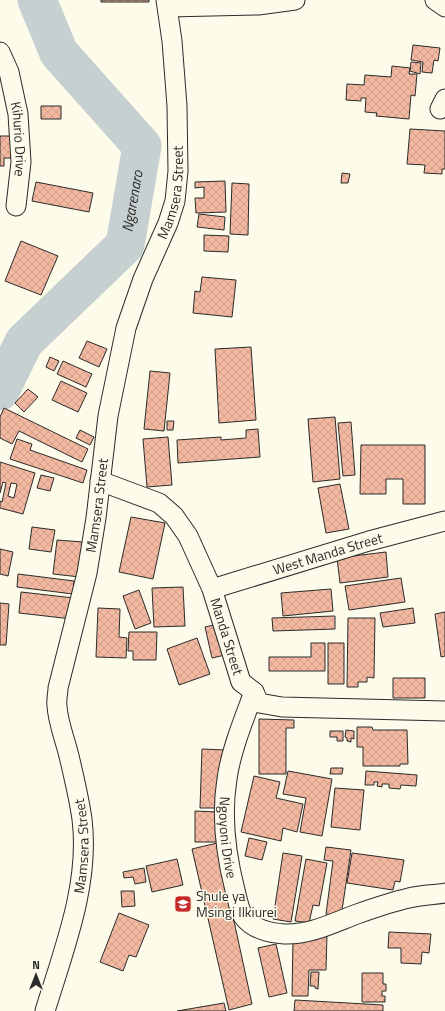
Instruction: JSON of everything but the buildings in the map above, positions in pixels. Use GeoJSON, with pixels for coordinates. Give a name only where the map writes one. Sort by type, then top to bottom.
{"type":"FeatureCollection","features":[{"type":"Feature","properties":{"kind":"street"},"geometry":{"type":"LineString","coordinates":[[167,4],[258,5],[295,0]]}},
{"type":"Feature","properties":{"kind":"street"},"geometry":{"type":"LineString","coordinates":[[435,0],[445,7]]}},
{"type":"Feature","properties":{"kind":"street","name":"Mamsera Street"},"geometry":{"type":"LineString","coordinates":[[45,1011],[74,912],[79,890],[84,844],[82,818],[57,705],[58,688],[87,573],[93,539],[108,416],[126,328],[143,279],[168,223],[175,201],[178,170],[177,106],[172,41],[167,4]]}},
{"type":"Feature","properties":{"kind":"street","name":"Kihurio Drive"},"geometry":{"type":"LineString","coordinates":[[0,52],[9,72],[18,114],[21,162],[16,206]]}},
{"type":"Feature","properties":{"kind":"street","name":"Manda Street"},"geometry":{"type":"LineString","coordinates":[[100,481],[159,503],[174,516],[188,536],[212,589],[241,682],[254,692],[259,703],[282,707],[445,711]]}},
{"type":"Feature","properties":{"kind":"street","name":"West Manda Street"},"geometry":{"type":"LineString","coordinates":[[212,589],[369,541],[445,521]]}},
{"type":"Feature","properties":{"kind":"street","name":"Ngoyoni Drive"},"geometry":{"type":"LineString","coordinates":[[254,692],[240,728],[227,779],[224,809],[231,874],[243,916],[251,924],[267,931],[284,934],[320,929],[357,914],[410,898],[445,894]]}},
{"type":"Feature","properties":{"kind":"waterway","name":"Ngarenaro"},"geometry":{"type":"LineString","coordinates":[[0,391],[24,342],[125,245],[142,146],[59,53],[37,0]]}},
{"type":"Feature","properties":{"kind":"place","name":"Shule ya Msingi Ilkiurei"},"geometry":{"type":"Point","coordinates":[183,904]}}]}
